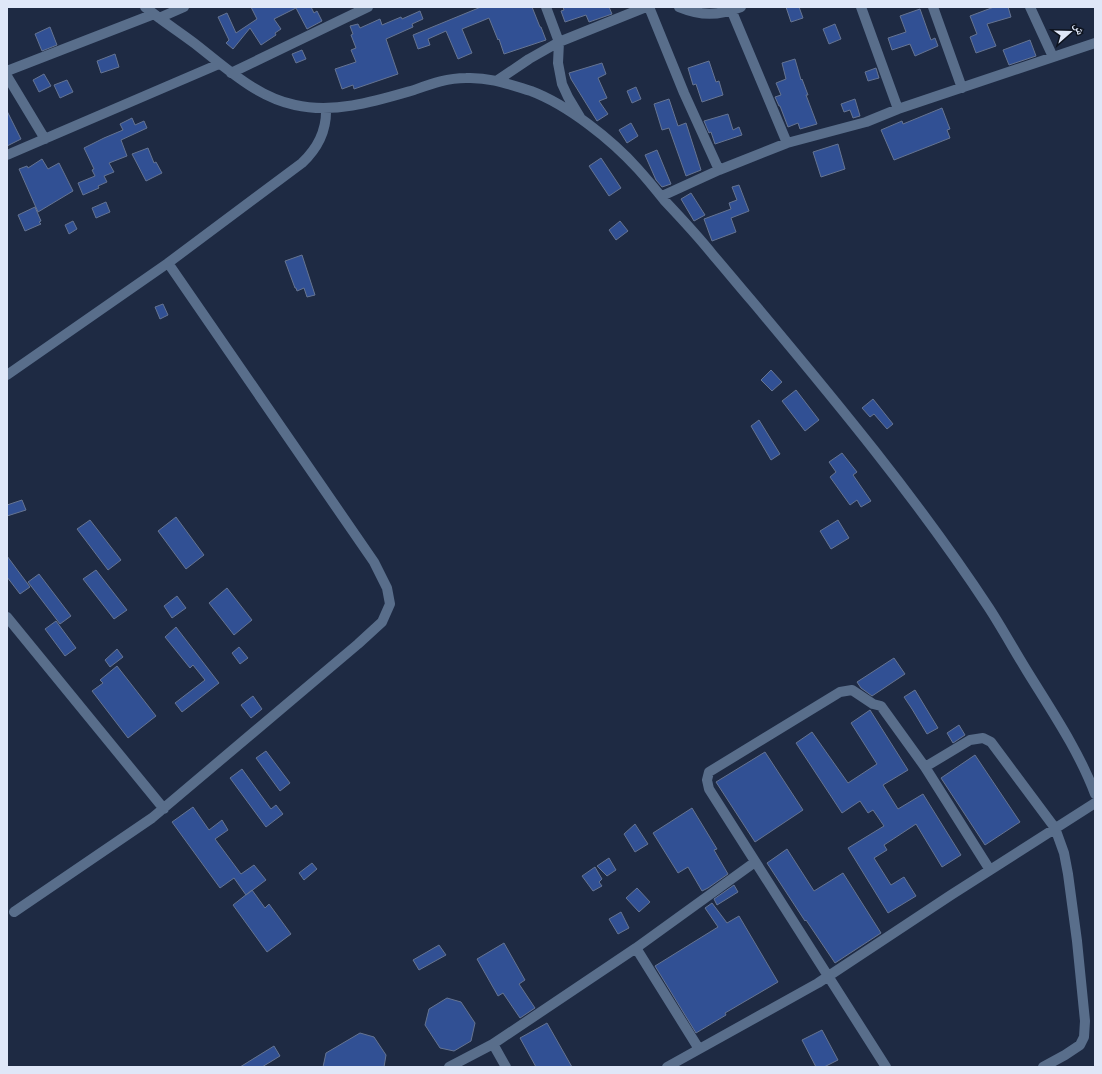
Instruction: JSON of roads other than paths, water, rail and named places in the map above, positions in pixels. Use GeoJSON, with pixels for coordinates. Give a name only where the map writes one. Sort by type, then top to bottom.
{"type":"FeatureCollection","features":[{"type":"Feature","properties":{"kind":"street"},"geometry":{"type":"LineString","coordinates":[[145,7],[231,73],[273,98],[295,105],[326,108],[352,106],[385,98],[442,80],[464,78],[498,80],[536,93],[560,106],[582,120],[615,146],[639,169],[821,383],[929,521],[991,611],[1078,755],[1095,794]]}},
{"type":"Feature","properties":{"kind":"street"},"geometry":{"type":"LineString","coordinates":[[7,71],[184,7]]}},
{"type":"Feature","properties":{"kind":"street"},"geometry":{"type":"LineString","coordinates":[[231,73],[368,7]]}},
{"type":"Feature","properties":{"kind":"street"},"geometry":{"type":"LineString","coordinates":[[546,7],[559,42],[558,63],[562,84],[582,120]]}},
{"type":"Feature","properties":{"kind":"street"},"geometry":{"type":"LineString","coordinates":[[498,80],[529,59],[559,42],[647,7],[719,170]]}},
{"type":"Feature","properties":{"kind":"street"},"geometry":{"type":"LineString","coordinates":[[679,7],[690,12],[713,14],[741,7]]}},
{"type":"Feature","properties":{"kind":"street"},"geometry":{"type":"LineString","coordinates":[[861,7],[898,109]]}},
{"type":"Feature","properties":{"kind":"street"},"geometry":{"type":"LineString","coordinates":[[933,7],[962,88]]}},
{"type":"Feature","properties":{"kind":"street"},"geometry":{"type":"LineString","coordinates":[[1030,7],[1053,57]]}},
{"type":"Feature","properties":{"kind":"street"},"geometry":{"type":"LineString","coordinates":[[730,9],[787,143]]}},
{"type":"Feature","properties":{"kind":"street"},"geometry":{"type":"LineString","coordinates":[[662,196],[719,170],[787,143],[866,122],[898,109],[1095,43]]}},
{"type":"Feature","properties":{"kind":"street"},"geometry":{"type":"LineString","coordinates":[[7,155],[219,64]]}},
{"type":"Feature","properties":{"kind":"street"},"geometry":{"type":"LineString","coordinates":[[7,76],[45,139]]}},
{"type":"Feature","properties":{"kind":"street"},"geometry":{"type":"LineString","coordinates":[[7,375],[168,262],[302,164],[319,142],[324,130],[326,108]]}},
{"type":"Feature","properties":{"kind":"street"},"geometry":{"type":"LineString","coordinates":[[14,912],[164,809],[358,644],[382,622],[390,604],[388,588],[374,562],[168,262]]}},
{"type":"Feature","properties":{"kind":"street"},"geometry":{"type":"LineString","coordinates":[[7,617],[164,809]]}},
{"type":"Feature","properties":{"kind":"street"},"geometry":{"type":"LineString","coordinates":[[886,1067],[709,789],[707,780],[709,772],[840,692],[852,690],[873,704],[881,706],[925,767],[990,870]]}},
{"type":"Feature","properties":{"kind":"street"},"geometry":{"type":"LineString","coordinates":[[925,767],[970,740],[983,738],[992,742],[1055,828],[1064,853],[1068,874],[1077,941],[1085,1022],[1084,1037],[1080,1045],[1043,1067]]}},
{"type":"Feature","properties":{"kind":"street"},"geometry":{"type":"LineString","coordinates":[[667,1067],[818,983],[1095,803]]}},
{"type":"Feature","properties":{"kind":"street"},"geometry":{"type":"LineString","coordinates":[[449,1067],[493,1044],[636,948],[755,862]]}},
{"type":"Feature","properties":{"kind":"street"},"geometry":{"type":"LineString","coordinates":[[636,948],[699,1049]]}},
{"type":"Feature","properties":{"kind":"street"},"geometry":{"type":"LineString","coordinates":[[493,1044],[506,1067]]}}]}
